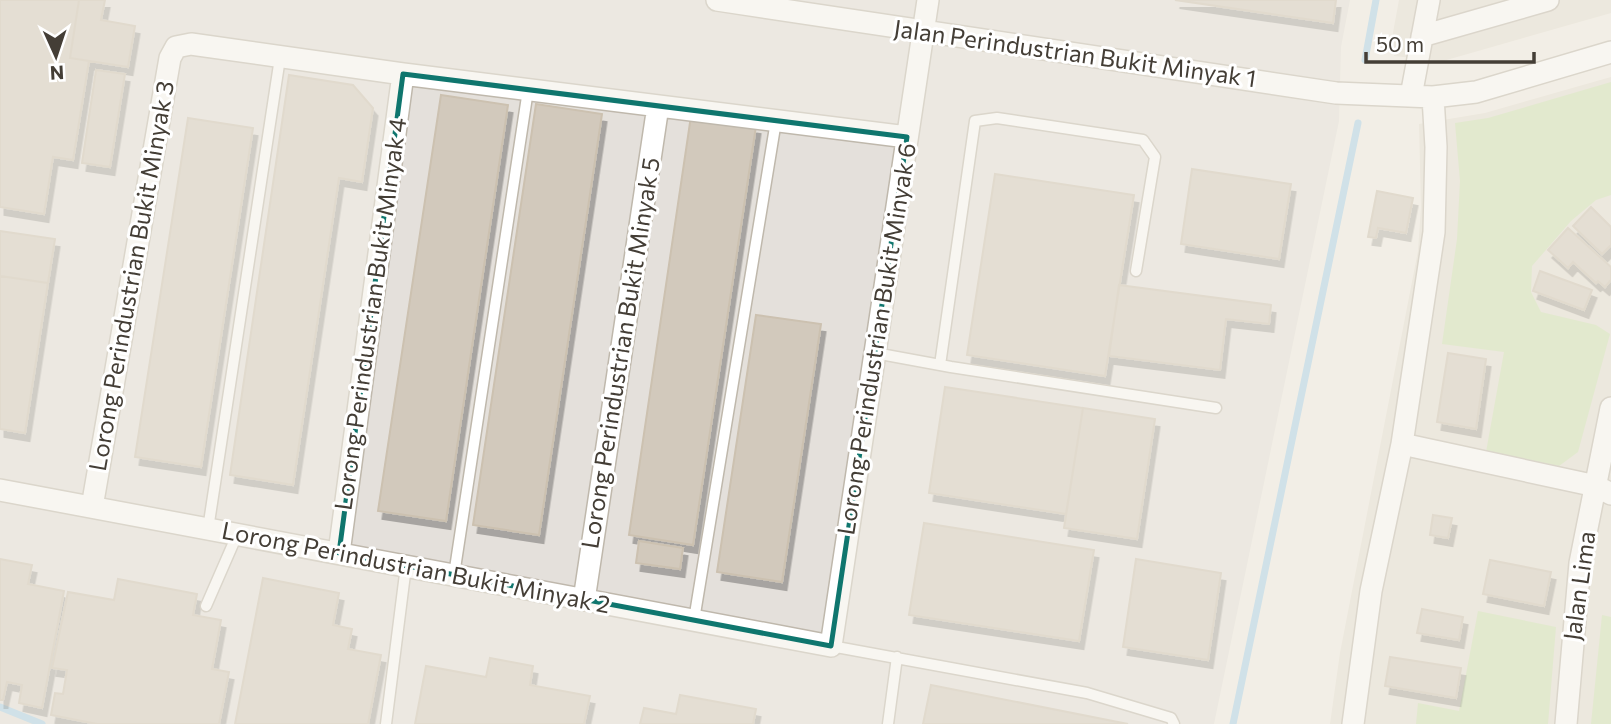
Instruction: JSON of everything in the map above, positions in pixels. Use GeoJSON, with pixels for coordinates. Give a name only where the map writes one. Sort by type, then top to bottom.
{"type":"FeatureCollection","features":[{"type":"Feature","properties":{"kind":"street","name":"Jalan Perindustrian Bukit Minyak 1"},"geometry":{"type":"LineString","coordinates":[[718,0],[1336,93],[1433,97],[1476,92],[1611,52]]}},
{"type":"Feature","properties":{"kind":"street","name":"Lorong Perindustrian Bukit Minyak 6"},"geometry":{"type":"LineString","coordinates":[[831,646],[928,0]]}},
{"type":"Feature","properties":{"kind":"street"},"geometry":{"type":"LineString","coordinates":[[1412,96],[1429,0]]}},
{"type":"Feature","properties":{"kind":"street"},"geometry":{"type":"LineString","coordinates":[[1422,36],[1548,0]]}},
{"type":"Feature","properties":{"kind":"street","name":"Lorong Perindustrian Bukit Minyak 3"},"geometry":{"type":"LineString","coordinates":[[92,507],[170,58],[176,47],[191,44],[280,58]]}},
{"type":"Feature","properties":{"kind":"street"},"geometry":{"type":"LineString","coordinates":[[280,58],[907,137]]}},
{"type":"Feature","properties":{"kind":"street","name":"Lorong Perindustrian Bukit Minyak 4"},"geometry":{"type":"LineString","coordinates":[[339,553],[403,74]]}},
{"type":"Feature","properties":{"kind":"street"},"geometry":{"type":"LineString","coordinates":[[1353,724],[1371,591],[1402,444],[1434,232],[1436,147],[1433,97]]}},
{"type":"Feature","properties":{"kind":"street","name":"Lorong Perindustrian Bukit Minyak 5"},"geometry":{"type":"LineString","coordinates":[[584,600],[658,106]]}},
{"type":"Feature","properties":{"kind":"street","name":"Jalan Lima"},"geometry":{"type":"LineString","coordinates":[[1566,724],[1580,563],[1603,490],[1611,408]]}},
{"type":"Feature","properties":{"kind":"street"},"geometry":{"type":"LineString","coordinates":[[1402,444],[1603,490]]}},
{"type":"Feature","properties":{"kind":"street","name":"Lorong Perindustrian Bukit Minyak 2"},"geometry":{"type":"LineString","coordinates":[[0,490],[831,646]]}},
{"type":"Feature","properties":{"kind":"lane"},"geometry":{"type":"LineString","coordinates":[[208,529],[280,58]]}},
{"type":"Feature","properties":{"kind":"lane"},"geometry":{"type":"LineString","coordinates":[[454,575],[528,90]]}},
{"type":"Feature","properties":{"kind":"lane"},"geometry":{"type":"LineString","coordinates":[[940,365],[975,121],[997,118],[1143,140],[1155,157],[1136,271]]}},
{"type":"Feature","properties":{"kind":"lane"},"geometry":{"type":"LineString","coordinates":[[694,620],[776,121]]}},
{"type":"Feature","properties":{"kind":"lane"},"geometry":{"type":"LineString","coordinates":[[875,353],[1216,408]]}},
{"type":"Feature","properties":{"kind":"lane"},"geometry":{"type":"LineString","coordinates":[[206,606],[237,535]]}},
{"type":"Feature","properties":{"kind":"lane"},"geometry":{"type":"LineString","coordinates":[[386,724],[406,566]]}},
{"type":"Feature","properties":{"kind":"lane"},"geometry":{"type":"LineString","coordinates":[[831,646],[1087,693],[1171,718],[1174,724]]}},
{"type":"Feature","properties":{"kind":"lane"},"geometry":{"type":"LineString","coordinates":[[888,724],[897,657]]}},
{"type":"Feature","properties":{"kind":"highlighted area"},"geometry":{"type":"Polygon","coordinates":[[[403,74],[907,137],[831,646],[339,553],[403,74]]]}},
{"type":"Feature","properties":{"kind":"shaded area"},"geometry":{"type":"Polygon","coordinates":[[[0,0],[1350,0],[1341,47],[1339,121],[1214,724],[0,724],[0,0]]]}},
{"type":"Feature","properties":{"kind":"shaded area"},"geometry":{"type":"Polygon","coordinates":[[[1399,0],[1611,0],[1611,13],[1443,61],[1394,56],[1392,38],[1399,0]]]}},
{"type":"Feature","properties":{"kind":"shaded area"},"geometry":{"type":"Polygon","coordinates":[[[1611,77],[1611,724],[1330,724],[1340,653],[1418,251],[1421,207],[1419,124],[1485,113],[1611,77]]]}},
{"type":"Feature","properties":{"kind":"green space"},"geometry":{"type":"Polygon","coordinates":[[[1611,82],[1611,195],[1596,200],[1571,221],[1532,266],[1531,292],[1541,312],[1596,325],[1610,334],[1578,452],[1559,466],[1486,452],[1504,352],[1442,344],[1457,239],[1460,181],[1455,123],[1488,118],[1611,82]]]}},
{"type":"Feature","properties":{"kind":"green space"},"geometry":{"type":"Polygon","coordinates":[[[1478,611],[1556,627],[1548,724],[1416,724],[1418,703],[1459,711],[1478,611]]]}},
{"type":"Feature","properties":{"kind":"green space"},"geometry":{"type":"Polygon","coordinates":[[[1602,615],[1611,617],[1611,724],[1591,724],[1602,615]]]}},
{"type":"Feature","properties":{"kind":"building"},"geometry":{"type":"Polygon","coordinates":[[[0,0],[79,0],[70,58],[89,61],[73,160],[53,157],[44,214],[0,207],[0,0]]]}},
{"type":"Feature","properties":{"kind":"building"},"geometry":{"type":"Polygon","coordinates":[[[79,0],[105,0],[101,20],[135,26],[128,67],[70,58],[79,0]]]}},
{"type":"Feature","properties":{"kind":"building"},"geometry":{"type":"Polygon","coordinates":[[[1175,0],[1336,0],[1333,23],[1175,0]]]}},
{"type":"Feature","properties":{"kind":"building"},"geometry":{"type":"Polygon","coordinates":[[[96,70],[125,74],[110,167],[82,163],[96,70]]]}},
{"type":"Feature","properties":{"kind":"building"},"geometry":{"type":"Polygon","coordinates":[[[289,75],[353,85],[373,108],[362,182],[339,178],[293,485],[230,475],[289,75]]]}},
{"type":"Feature","properties":{"kind":"building"},"geometry":{"type":"Polygon","coordinates":[[[441,95],[508,105],[446,521],[378,511],[441,95]]]}},
{"type":"Feature","properties":{"kind":"building"},"geometry":{"type":"Polygon","coordinates":[[[536,104],[602,114],[539,535],[473,525],[536,104]]]}},
{"type":"Feature","properties":{"kind":"building"},"geometry":{"type":"Polygon","coordinates":[[[691,116],[756,126],[693,545],[629,535],[691,116]]]}},
{"type":"Feature","properties":{"kind":"building"},"geometry":{"type":"Polygon","coordinates":[[[188,118],[253,128],[201,467],[135,457],[188,118]]]}},
{"type":"Feature","properties":{"kind":"building"},"geometry":{"type":"Polygon","coordinates":[[[1192,169],[1291,184],[1279,259],[1181,244],[1192,169]]]}},
{"type":"Feature","properties":{"kind":"building"},"geometry":{"type":"Polygon","coordinates":[[[995,174],[1134,195],[1105,376],[967,355],[995,174]]]}},
{"type":"Feature","properties":{"kind":"building"},"geometry":{"type":"Polygon","coordinates":[[[1377,191],[1413,198],[1406,233],[1378,228],[1376,238],[1368,237],[1377,191]]]}},
{"type":"Feature","properties":{"kind":"building"},"geometry":{"type":"Polygon","coordinates":[[[1591,207],[1611,227],[1611,245],[1602,254],[1573,226],[1591,207]]]}},
{"type":"Feature","properties":{"kind":"building"},"geometry":{"type":"Polygon","coordinates":[[[1568,228],[1611,267],[1611,280],[1605,287],[1598,281],[1596,283],[1573,262],[1568,268],[1548,250],[1568,228]]]}},
{"type":"Feature","properties":{"kind":"building"},"geometry":{"type":"Polygon","coordinates":[[[0,231],[55,239],[48,283],[0,276],[0,231]]]}},
{"type":"Feature","properties":{"kind":"building"},"geometry":{"type":"Polygon","coordinates":[[[1540,271],[1592,290],[1584,310],[1533,291],[1540,271]]]}},
{"type":"Feature","properties":{"kind":"building"},"geometry":{"type":"Polygon","coordinates":[[[0,276],[48,283],[25,433],[0,429],[0,276]]]}},
{"type":"Feature","properties":{"kind":"building"},"geometry":{"type":"Polygon","coordinates":[[[1119,285],[1271,305],[1269,324],[1226,319],[1220,370],[1109,356],[1119,285]]]}},
{"type":"Feature","properties":{"kind":"building"},"geometry":{"type":"Polygon","coordinates":[[[756,315],[821,324],[782,582],[717,572],[756,315]]]}},
{"type":"Feature","properties":{"kind":"building"},"geometry":{"type":"Polygon","coordinates":[[[1448,353],[1486,359],[1476,429],[1437,422],[1448,353]]]}},
{"type":"Feature","properties":{"kind":"building"},"geometry":{"type":"Polygon","coordinates":[[[945,387],[1083,408],[1066,514],[929,493],[945,387]]]}},
{"type":"Feature","properties":{"kind":"building"},"geometry":{"type":"Polygon","coordinates":[[[1083,408],[1155,419],[1137,539],[1064,528],[1083,408]]]}},
{"type":"Feature","properties":{"kind":"building"},"geometry":{"type":"Polygon","coordinates":[[[1433,515],[1452,518],[1448,538],[1430,535],[1433,515]]]}},
{"type":"Feature","properties":{"kind":"building"},"geometry":{"type":"Polygon","coordinates":[[[924,523],[1094,550],[1079,641],[909,615],[924,523]]]}},
{"type":"Feature","properties":{"kind":"building"},"geometry":{"type":"Polygon","coordinates":[[[639,541],[683,548],[680,569],[636,563],[639,541]]]}},
{"type":"Feature","properties":{"kind":"building"},"geometry":{"type":"Polygon","coordinates":[[[0,559],[32,565],[28,584],[64,591],[42,708],[19,703],[22,685],[7,682],[3,700],[0,700],[0,559]]]}},
{"type":"Feature","properties":{"kind":"building"},"geometry":{"type":"Polygon","coordinates":[[[1136,559],[1221,573],[1208,660],[1123,647],[1136,559]]]}},
{"type":"Feature","properties":{"kind":"building"},"geometry":{"type":"Polygon","coordinates":[[[1490,560],[1551,572],[1544,606],[1483,594],[1490,560]]]}},
{"type":"Feature","properties":{"kind":"building"},"geometry":{"type":"Polygon","coordinates":[[[263,578],[339,593],[333,625],[352,629],[348,649],[381,655],[368,724],[235,724],[263,578]]]}},
{"type":"Feature","properties":{"kind":"building"},"geometry":{"type":"Polygon","coordinates":[[[118,579],[197,594],[193,615],[221,620],[212,669],[229,672],[219,724],[97,724],[51,715],[55,693],[63,694],[67,670],[52,668],[68,592],[114,600],[118,579]]]}},
{"type":"Feature","properties":{"kind":"building"},"geometry":{"type":"Polygon","coordinates":[[[1422,609],[1463,617],[1459,640],[1417,633],[1422,609]]]}},
{"type":"Feature","properties":{"kind":"building"},"geometry":{"type":"Polygon","coordinates":[[[1390,657],[1461,668],[1456,698],[1385,686],[1390,657]]]}},
{"type":"Feature","properties":{"kind":"building"},"geometry":{"type":"Polygon","coordinates":[[[490,658],[533,666],[530,685],[590,696],[584,724],[415,724],[426,666],[486,677],[490,658]]]}},
{"type":"Feature","properties":{"kind":"building"},"geometry":{"type":"Polygon","coordinates":[[[931,685],[1128,724],[923,724],[931,685]]]}},
{"type":"Feature","properties":{"kind":"building"},"geometry":{"type":"Polygon","coordinates":[[[680,695],[756,709],[753,724],[640,724],[644,708],[676,714],[680,695]]]}},
{"type":"Feature","properties":{"kind":"waterway"},"geometry":{"type":"LineString","coordinates":[[1365,60],[1376,0]]}},
{"type":"Feature","properties":{"kind":"waterway"},"geometry":{"type":"LineString","coordinates":[[1233,724],[1358,123]]}},
{"type":"Feature","properties":{"kind":"waterway"},"geometry":{"type":"LineString","coordinates":[[0,707],[42,724]]}}]}
